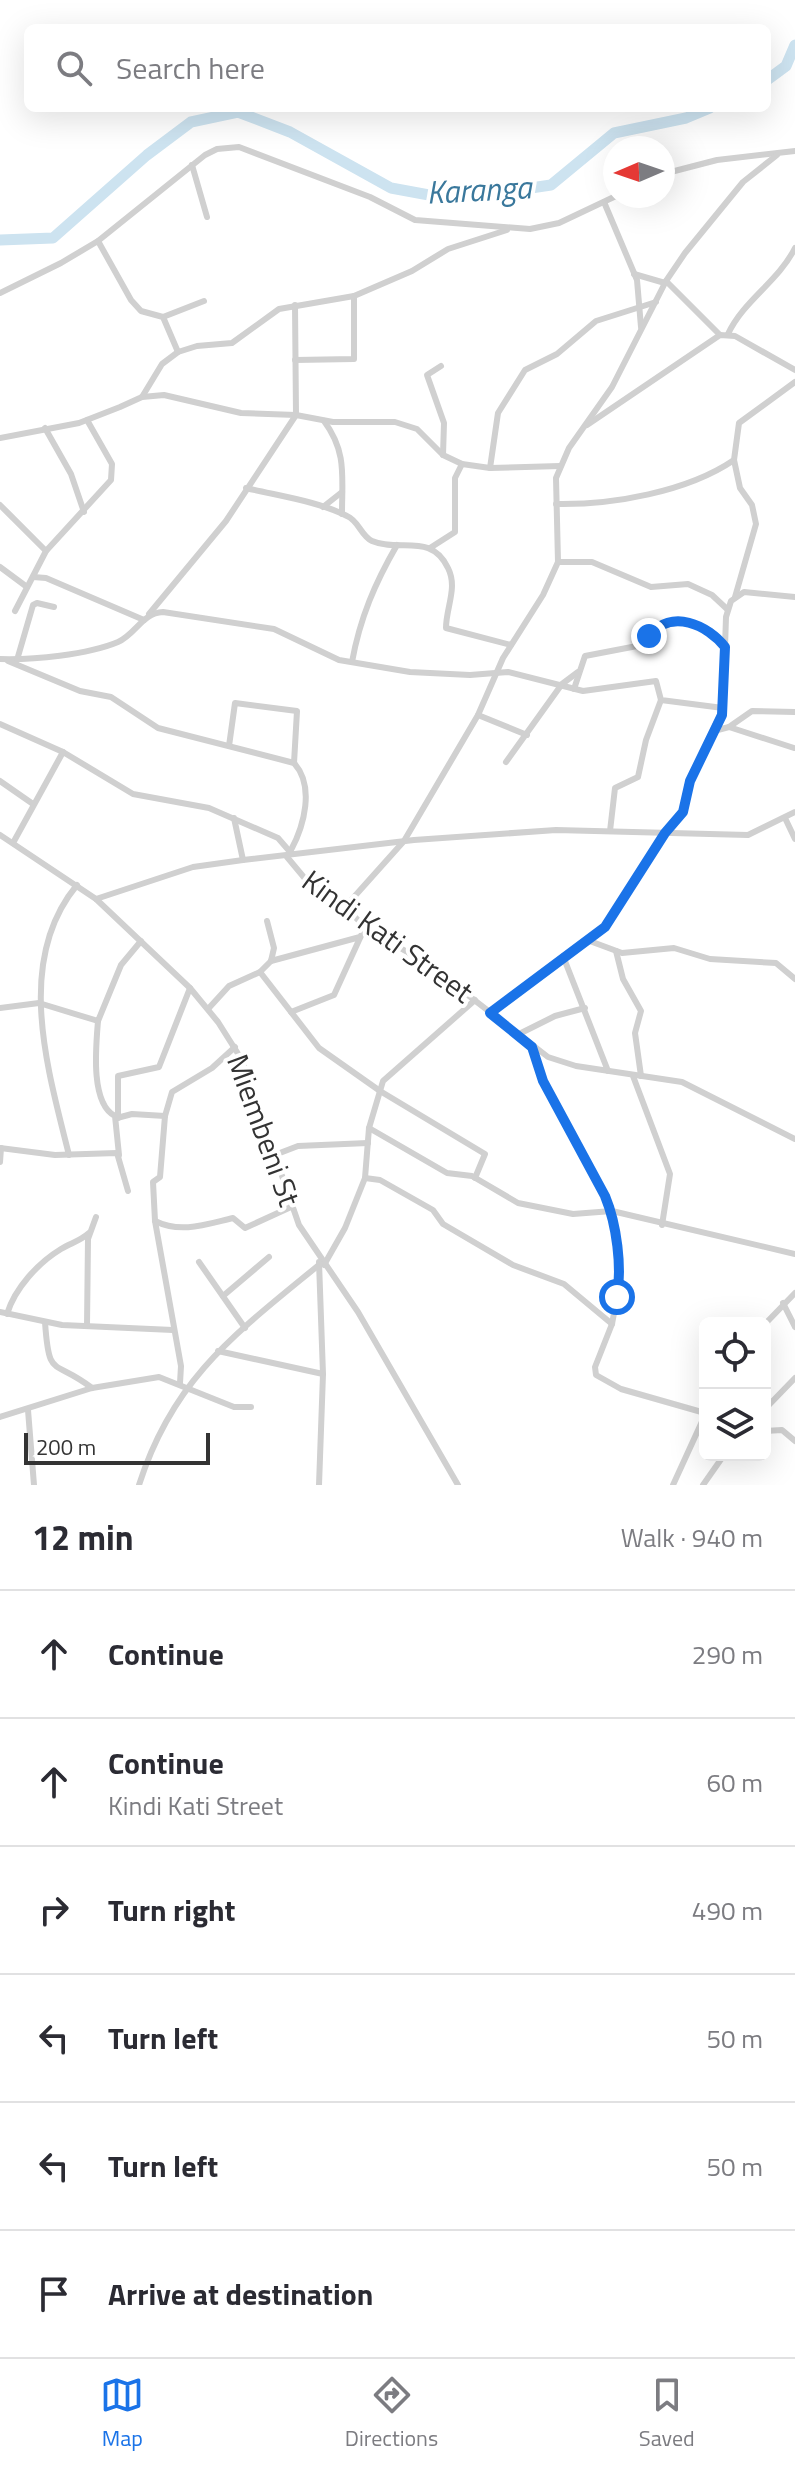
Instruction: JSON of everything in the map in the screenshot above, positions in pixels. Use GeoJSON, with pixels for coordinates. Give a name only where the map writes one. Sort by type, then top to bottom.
{"type":"FeatureCollection","features":[{"type":"Feature","properties":{"kind":"street"},"geometry":{"type":"LineString","coordinates":[[0,293],[98,241],[192,165],[217,149],[239,147],[370,197],[415,220],[509,229]]}},
{"type":"Feature","properties":{"kind":"street"},"geometry":{"type":"LineString","coordinates":[[675,171],[717,160],[795,151]]}},
{"type":"Feature","properties":{"kind":"street"},"geometry":{"type":"LineString","coordinates":[[345,907],[404,841],[478,715],[511,645],[543,595],[558,562],[556,504],[560,466],[612,387],[666,282],[726,202],[777,155]]}},
{"type":"Feature","properties":{"kind":"street"},"geometry":{"type":"LineString","coordinates":[[192,165],[207,217]]}},
{"type":"Feature","properties":{"kind":"street"},"geometry":{"type":"LineString","coordinates":[[142,397],[162,364],[178,352],[197,346],[232,343],[279,309],[354,296],[412,271],[448,249],[509,229],[559,223],[603,202]]}},
{"type":"Feature","properties":{"kind":"street"},"geometry":{"type":"LineString","coordinates":[[606,208],[634,274],[642,329]]}},
{"type":"Feature","properties":{"kind":"street"},"geometry":{"type":"LineString","coordinates":[[98,241],[131,300],[141,311],[163,317],[204,301]]}},
{"type":"Feature","properties":{"kind":"street"},"geometry":{"type":"LineString","coordinates":[[728,334],[737,315],[780,271],[795,248]]}},
{"type":"Feature","properties":{"kind":"street"},"geometry":{"type":"LineString","coordinates":[[634,274],[666,282],[720,335]]}},
{"type":"Feature","properties":{"kind":"street"},"geometry":{"type":"LineString","coordinates":[[295,360],[354,359],[354,296]]}},
{"type":"Feature","properties":{"kind":"street"},"geometry":{"type":"LineString","coordinates":[[490,468],[498,413],[525,370],[557,354],[596,321],[656,302]]}},
{"type":"Feature","properties":{"kind":"street"},"geometry":{"type":"LineString","coordinates":[[2,659],[17,660],[117,643],[147,617],[226,521],[296,415],[295,305]]}},
{"type":"Feature","properties":{"kind":"street"},"geometry":{"type":"LineString","coordinates":[[163,317],[178,352]]}},
{"type":"Feature","properties":{"kind":"street"},"geometry":{"type":"LineString","coordinates":[[584,427],[720,335],[728,334],[795,370]]}},
{"type":"Feature","properties":{"kind":"street"},"geometry":{"type":"LineString","coordinates":[[441,366],[427,375],[444,423],[443,455]]}},
{"type":"Feature","properties":{"kind":"street"},"geometry":{"type":"LineString","coordinates":[[684,833],[683,812],[690,781],[722,712],[727,609],[735,597],[756,524],[752,505],[740,488],[734,460],[739,423],[795,382]]}},
{"type":"Feature","properties":{"kind":"street"},"geometry":{"type":"LineString","coordinates":[[0,438],[18,437],[87,420],[142,397],[164,395],[241,413],[296,415],[324,421],[407,424],[428,437],[443,455],[462,464],[490,468],[560,466]]}},
{"type":"Feature","properties":{"kind":"street"},"geometry":{"type":"LineString","coordinates":[[15,611],[46,551],[111,480],[113,470],[87,420]]}},
{"type":"Feature","properties":{"kind":"street"},"geometry":{"type":"LineString","coordinates":[[324,421],[339,444],[342,514]]}},
{"type":"Feature","properties":{"kind":"street"},"geometry":{"type":"LineString","coordinates":[[45,428],[71,474],[84,512]]}},
{"type":"Feature","properties":{"kind":"street"},"geometry":{"type":"LineString","coordinates":[[556,504],[623,501],[707,474],[734,460]]}},
{"type":"Feature","properties":{"kind":"street"},"geometry":{"type":"LineString","coordinates":[[430,548],[455,532],[455,478],[462,464]]}},
{"type":"Feature","properties":{"kind":"street"},"geometry":{"type":"LineString","coordinates":[[246,488],[342,514],[354,520],[369,540],[397,545],[416,543],[430,548],[444,561],[452,581],[446,628],[511,645]]}},
{"type":"Feature","properties":{"kind":"street"},"geometry":{"type":"LineString","coordinates":[[323,507],[342,492]]}},
{"type":"Feature","properties":{"kind":"street"},"geometry":{"type":"LineString","coordinates":[[0,505],[46,551]]}},
{"type":"Feature","properties":{"kind":"street"},"geometry":{"type":"LineString","coordinates":[[352,662],[363,611],[374,596],[397,545]]}},
{"type":"Feature","properties":{"kind":"street"},"geometry":{"type":"LineString","coordinates":[[558,562],[599,564],[651,587],[688,584],[712,595],[727,609]]}},
{"type":"Feature","properties":{"kind":"street"},"geometry":{"type":"LineString","coordinates":[[0,567],[27,587]]}},
{"type":"Feature","properties":{"kind":"street"},"geometry":{"type":"LineString","coordinates":[[32,577],[46,578],[147,617],[183,614],[274,629],[325,655],[352,662],[435,674],[497,672],[587,691],[656,681],[661,700],[646,740],[638,777],[615,788],[610,831]]}},
{"type":"Feature","properties":{"kind":"street"},"geometry":{"type":"LineString","coordinates":[[735,597],[752,592],[795,597]]}},
{"type":"Feature","properties":{"kind":"street"},"geometry":{"type":"LineString","coordinates":[[17,660],[33,605],[54,607]]}},
{"type":"Feature","properties":{"kind":"street"},"geometry":{"type":"LineString","coordinates":[[574,689],[585,656],[637,646],[659,626],[686,621],[711,631],[725,647]]}},
{"type":"Feature","properties":{"kind":"street"},"geometry":{"type":"LineString","coordinates":[[2,659],[80,691],[111,697],[158,728],[294,763]]}},
{"type":"Feature","properties":{"kind":"street"},"geometry":{"type":"LineString","coordinates":[[506,762],[562,684],[578,672]]}},
{"type":"Feature","properties":{"kind":"street"},"geometry":{"type":"LineString","coordinates":[[661,700],[722,712],[732,725],[794,748]]}},
{"type":"Feature","properties":{"kind":"street"},"geometry":{"type":"LineString","coordinates":[[229,746],[235,703],[297,711],[299,720],[294,763],[304,781],[304,812],[290,855]]}},
{"type":"Feature","properties":{"kind":"street"},"geometry":{"type":"LineString","coordinates":[[714,731],[759,710],[795,712]]}},
{"type":"Feature","properties":{"kind":"street"},"geometry":{"type":"LineString","coordinates":[[478,715],[527,735]]}},
{"type":"Feature","properties":{"kind":"street","name":"Kindi Kati Street"},"geometry":{"type":"LineString","coordinates":[[0,724],[63,752],[133,794],[181,800],[234,818],[278,838],[307,881],[345,907],[365,927],[429,965],[532,1047],[560,1062],[682,1082],[795,1139]]}},
{"type":"Feature","properties":{"kind":"street"},"geometry":{"type":"LineString","coordinates":[[13,843],[63,752]]}},
{"type":"Feature","properties":{"kind":"street"},"geometry":{"type":"LineString","coordinates":[[0,781],[33,804]]}},
{"type":"Feature","properties":{"kind":"street"},"geometry":{"type":"LineString","coordinates":[[490,1013],[605,927],[665,833],[683,812]]}},
{"type":"Feature","properties":{"kind":"street"},"geometry":{"type":"LineString","coordinates":[[96,899],[193,867],[243,860],[404,841],[556,830],[748,835],[795,812]]}},
{"type":"Feature","properties":{"kind":"street"},"geometry":{"type":"LineString","coordinates":[[234,818],[243,860]]}},
{"type":"Feature","properties":{"kind":"street"},"geometry":{"type":"LineString","coordinates":[[785,818],[795,839]]}},
{"type":"Feature","properties":{"kind":"street","name":"Miembeni St"},"geometry":{"type":"LineString","coordinates":[[0,835],[96,899],[190,988],[235,1047],[291,1207],[321,1262],[358,1312],[458,1485]]}},
{"type":"Feature","properties":{"kind":"street"},"geometry":{"type":"LineString","coordinates":[[69,1155],[39,1003],[53,931],[67,897],[77,885]]}},
{"type":"Feature","properties":{"kind":"street"},"geometry":{"type":"LineString","coordinates":[[208,1009],[229,986],[260,972],[271,961],[275,953],[267,921]]}},
{"type":"Feature","properties":{"kind":"street"},"geometry":{"type":"LineString","coordinates":[[291,1012],[334,995],[365,927]]}},
{"type":"Feature","properties":{"kind":"street"},"geometry":{"type":"LineString","coordinates":[[271,961],[360,937]]}},
{"type":"Feature","properties":{"kind":"street"},"geometry":{"type":"LineString","coordinates":[[587,940],[616,951],[674,948],[710,959],[776,963],[795,979]]}},
{"type":"Feature","properties":{"kind":"street"},"geometry":{"type":"LineString","coordinates":[[116,1119],[100,1097],[98,1021],[121,965],[141,941]]}},
{"type":"Feature","properties":{"kind":"street"},"geometry":{"type":"LineString","coordinates":[[616,951],[623,979],[641,1011],[635,1033],[637,1076],[670,1174],[662,1225]]}},
{"type":"Feature","properties":{"kind":"street"},"geometry":{"type":"LineString","coordinates":[[563,956],[608,1071]]}},
{"type":"Feature","properties":{"kind":"street"},"geometry":{"type":"LineString","coordinates":[[260,972],[319,1048],[380,1091],[485,1154],[475,1178]]}},
{"type":"Feature","properties":{"kind":"street"},"geometry":{"type":"LineString","coordinates":[[128,1191],[120,1158],[116,1119],[118,1076],[159,1067],[190,988]]}},
{"type":"Feature","properties":{"kind":"street"},"geometry":{"type":"LineString","coordinates":[[139,1485],[183,1385],[321,1262],[345,1228],[365,1178],[369,1128],[386,1078],[426,1047],[475,1000]]}},
{"type":"Feature","properties":{"kind":"street"},"geometry":{"type":"LineString","coordinates":[[0,1008],[39,1003],[98,1021]]}},
{"type":"Feature","properties":{"kind":"street"},"geometry":{"type":"LineString","coordinates":[[517,1035],[555,1016],[585,1008]]}},
{"type":"Feature","properties":{"kind":"street"},"geometry":{"type":"LineString","coordinates":[[183,1385],[155,1221],[153,1182],[160,1178],[165,1116],[175,1089],[212,1068],[235,1047]]}},
{"type":"Feature","properties":{"kind":"street"},"geometry":{"type":"LineString","coordinates":[[532,1047],[543,1081],[612,1211],[620,1281],[612,1324],[595,1367],[598,1378],[664,1404],[699,1413]]}},
{"type":"Feature","properties":{"kind":"street"},"geometry":{"type":"LineString","coordinates":[[116,1119],[132,1114],[165,1116]]}},
{"type":"Feature","properties":{"kind":"street"},"geometry":{"type":"LineString","coordinates":[[369,1128],[447,1173],[475,1178],[504,1197],[543,1210],[573,1214],[612,1211],[795,1254]]}},
{"type":"Feature","properties":{"kind":"street"},"geometry":{"type":"LineString","coordinates":[[272,1156],[298,1146],[368,1143]]}},
{"type":"Feature","properties":{"kind":"street"},"geometry":{"type":"LineString","coordinates":[[0,1162],[1,1148],[69,1155],[112,1152],[120,1158]]}},
{"type":"Feature","properties":{"kind":"street"},"geometry":{"type":"LineString","coordinates":[[365,1178],[380,1180],[433,1210],[443,1224],[520,1269],[564,1284],[612,1324]]}},
{"type":"Feature","properties":{"kind":"street"},"geometry":{"type":"LineString","coordinates":[[155,1221],[178,1228],[233,1218],[245,1228],[291,1207]]}},
{"type":"Feature","properties":{"kind":"street"},"geometry":{"type":"LineString","coordinates":[[87,1326],[89,1233],[96,1217]]}},
{"type":"Feature","properties":{"kind":"street"},"geometry":{"type":"LineString","coordinates":[[89,1233],[58,1250],[37,1269],[15,1293],[4,1313],[45,1322],[173,1330]]}},
{"type":"Feature","properties":{"kind":"street"},"geometry":{"type":"LineString","coordinates":[[223,1296],[269,1257]]}},
{"type":"Feature","properties":{"kind":"street"},"geometry":{"type":"LineString","coordinates":[[199,1262],[245,1328]]}},
{"type":"Feature","properties":{"kind":"street"},"geometry":{"type":"LineString","coordinates":[[319,1485],[323,1374],[321,1262]]}},
{"type":"Feature","properties":{"kind":"street"},"geometry":{"type":"LineString","coordinates":[[771,1317],[795,1293]]}},
{"type":"Feature","properties":{"kind":"street"},"geometry":{"type":"LineString","coordinates":[[783,1303],[795,1327]]}},
{"type":"Feature","properties":{"kind":"street"},"geometry":{"type":"LineString","coordinates":[[45,1322],[47,1355],[52,1366],[92,1388]]}},
{"type":"Feature","properties":{"kind":"street"},"geometry":{"type":"LineString","coordinates":[[218,1351],[323,1374]]}},
{"type":"Feature","properties":{"kind":"street"},"geometry":{"type":"LineString","coordinates":[[0,1417],[92,1388],[154,1377],[183,1385],[234,1407],[251,1407]]}},
{"type":"Feature","properties":{"kind":"street"},"geometry":{"type":"LineString","coordinates":[[771,1403],[795,1378]]}},
{"type":"Feature","properties":{"kind":"street"},"geometry":{"type":"LineString","coordinates":[[28,1410],[34,1485]]}},
{"type":"Feature","properties":{"kind":"street"},"geometry":{"type":"LineString","coordinates":[[673,1485],[699,1427]]}},
{"type":"Feature","properties":{"kind":"street"},"geometry":{"type":"LineString","coordinates":[[771,1431],[782,1430],[795,1441]]}},
{"type":"Feature","properties":{"kind":"street"},"geometry":{"type":"LineString","coordinates":[[703,1485],[720,1461]]}},
{"type":"Feature","properties":{"kind":"waterway","name":"Karanga"},"geometry":{"type":"LineString","coordinates":[[771,77],[786,66],[795,45]]}},
{"type":"Feature","properties":{"kind":"waterway","name":"Karanga"},"geometry":{"type":"LineString","coordinates":[[0,240],[53,238],[147,155],[191,122],[238,112]]}},
{"type":"Feature","properties":{"kind":"waterway","name":"Karanga"},"geometry":{"type":"LineString","coordinates":[[238,112],[290,132],[391,188],[429,195],[483,195],[551,185],[614,133],[686,118],[700,112]]}},
{"type":"Feature","properties":{"kind":"route"},"geometry":{"type":"LineString","coordinates":[[617,1297],[620,1281],[612,1211],[543,1081],[532,1047],[490,1013],[554,962],[605,927],[665,833],[683,812],[690,781],[722,715],[725,647],[711,631],[689,621],[659,626],[649,636]]}}]}
